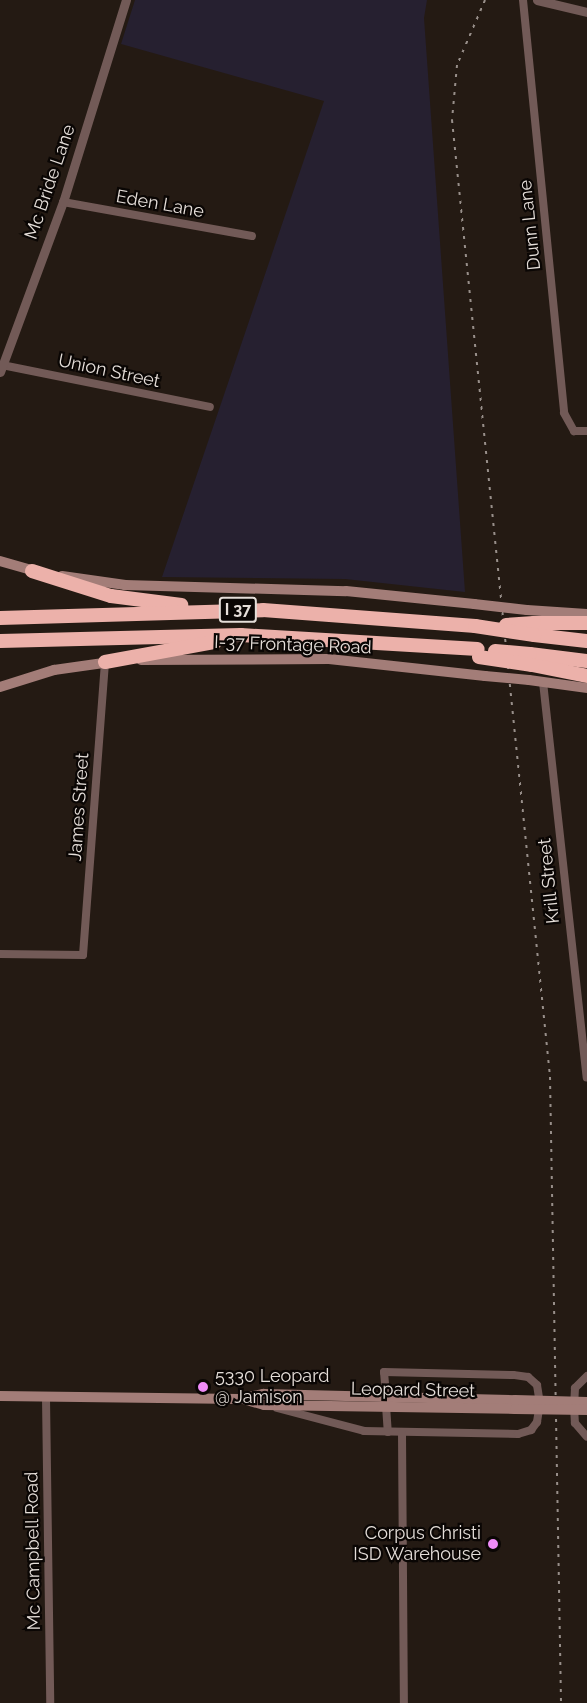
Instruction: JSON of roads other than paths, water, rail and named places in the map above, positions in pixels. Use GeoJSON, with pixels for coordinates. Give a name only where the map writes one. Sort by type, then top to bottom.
{"type":"FeatureCollection","features":[{"type":"Feature","properties":{"kind":"highway"},"geometry":{"type":"LineString","coordinates":[[32,571],[111,596],[219,610]]}},
{"type":"Feature","properties":{"kind":"highway","name":"I 37"},"geometry":{"type":"LineString","coordinates":[[0,618],[219,610],[534,629]]}},
{"type":"Feature","properties":{"kind":"highway"},"geometry":{"type":"LineString","coordinates":[[534,629],[587,623]]}},
{"type":"Feature","properties":{"kind":"highway"},"geometry":{"type":"LineString","coordinates":[[534,629],[587,641]]}},
{"type":"Feature","properties":{"kind":"highway","name":"I 37"},"geometry":{"type":"LineString","coordinates":[[0,641],[240,635],[420,644],[531,659]]}},
{"type":"Feature","properties":{"kind":"highway"},"geometry":{"type":"LineString","coordinates":[[105,662],[216,642],[330,639]]}},
{"type":"Feature","properties":{"kind":"highway"},"geometry":{"type":"LineString","coordinates":[[531,659],[587,661]]}},
{"type":"Feature","properties":{"kind":"highway"},"geometry":{"type":"LineString","coordinates":[[531,659],[587,676]]}},
{"type":"Feature","properties":{"kind":"main road"},"geometry":{"type":"LineString","coordinates":[[0,561],[32,571],[125,585],[346,591],[587,614]]}},
{"type":"Feature","properties":{"kind":"main road","name":"I-37 Frontage Road"},"geometry":{"type":"LineString","coordinates":[[0,687],[54,670],[105,662],[236,657],[329,658],[587,688]]}},
{"type":"Feature","properties":{"kind":"main road","name":"Leopard Street"},"geometry":{"type":"LineString","coordinates":[[0,1396],[239,1399],[263,1394],[386,1401],[515,1404],[587,1402]]}},
{"type":"Feature","properties":{"kind":"main road","name":"Leopard Street"},"geometry":{"type":"LineString","coordinates":[[239,1399],[264,1405],[386,1401]]}},
{"type":"Feature","properties":{"kind":"main road","name":"Leopard Street"},"geometry":{"type":"LineString","coordinates":[[515,1404],[587,1410]]}},
{"type":"Feature","properties":{"kind":"street","name":"Mc Bride Lane"},"geometry":{"type":"LineString","coordinates":[[1,368],[63,202],[126,0]]}},
{"type":"Feature","properties":{"kind":"street","name":"Dunn Lane"},"geometry":{"type":"LineString","coordinates":[[523,0],[564,413],[574,431],[587,431]]}},
{"type":"Feature","properties":{"kind":"street"},"geometry":{"type":"LineString","coordinates":[[537,0],[587,12]]}},
{"type":"Feature","properties":{"kind":"street","name":"Eden Lane"},"geometry":{"type":"LineString","coordinates":[[63,202],[252,236]]}},
{"type":"Feature","properties":{"kind":"street","name":"Union Street"},"geometry":{"type":"LineString","coordinates":[[1,368],[210,407]]}},
{"type":"Feature","properties":{"kind":"street","name":"James Street"},"geometry":{"type":"LineString","coordinates":[[0,954],[82,955],[105,662]]}},
{"type":"Feature","properties":{"kind":"street","name":"Krill Street"},"geometry":{"type":"LineString","coordinates":[[543,682],[586,1078]]}},
{"type":"Feature","properties":{"kind":"street"},"geometry":{"type":"LineString","coordinates":[[264,1405],[340,1426],[388,1432],[518,1434],[531,1430],[537,1422],[537,1385],[528,1377],[513,1375],[384,1372],[388,1432]]}},
{"type":"Feature","properties":{"kind":"street"},"geometry":{"type":"LineString","coordinates":[[587,1376],[575,1388],[574,1406],[575,1423],[587,1437]]}},
{"type":"Feature","properties":{"kind":"street","name":"Mc Campbell Road"},"geometry":{"type":"LineString","coordinates":[[46,1398],[50,1703]]}},
{"type":"Feature","properties":{"kind":"street"},"geometry":{"type":"LineString","coordinates":[[402,1433],[404,1703]]}},
{"type":"Feature","properties":{"kind":"railway"},"geometry":{"type":"LineString","coordinates":[[485,0],[457,65],[452,120],[550,1077],[561,1703]]}},
{"type":"Feature","properties":{"kind":"place","name":"5330 Leopard @ Jamison"},"geometry":{"type":"Point","coordinates":[203,1387]}},
{"type":"Feature","properties":{"kind":"place","name":"Corpus Christi ISD Warehouse"},"geometry":{"type":"Point","coordinates":[493,1544]}}]}
